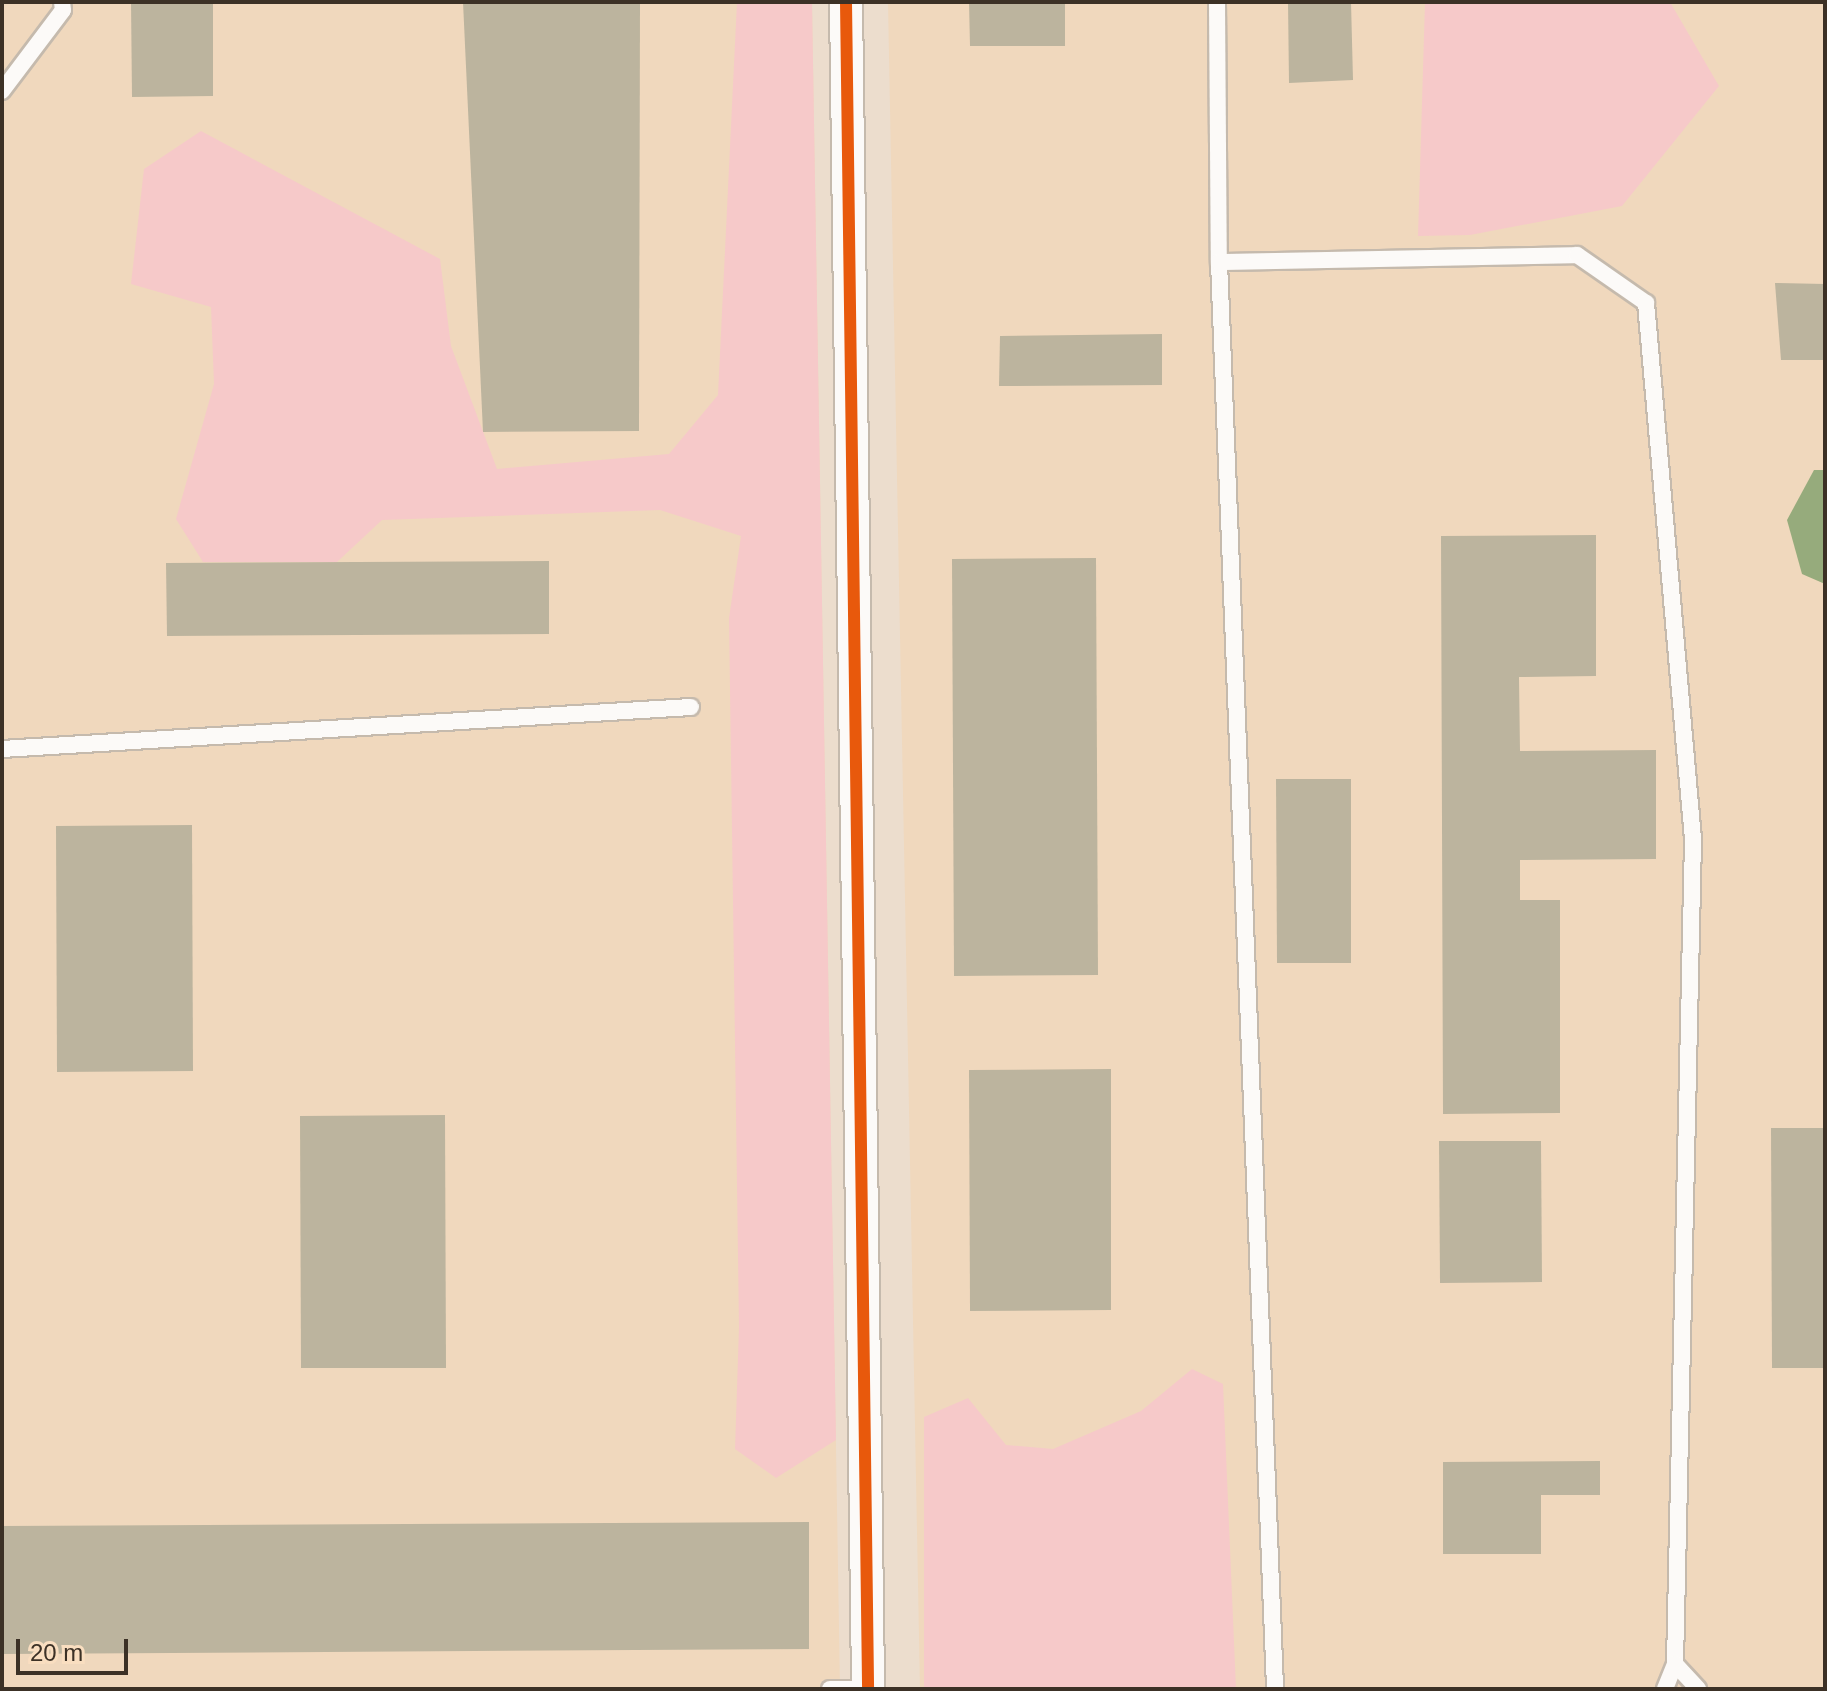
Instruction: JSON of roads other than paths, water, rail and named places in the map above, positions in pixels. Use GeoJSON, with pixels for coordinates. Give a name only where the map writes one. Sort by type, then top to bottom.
{"type":"FeatureCollection","features":[{"type":"Feature","properties":{"kind":"street"},"geometry":{"type":"LineString","coordinates":[[846,2],[868,1689]]}},
{"type":"Feature","properties":{"kind":"lane"},"geometry":{"type":"LineString","coordinates":[[2,91],[63,10],[62,2]]}},
{"type":"Feature","properties":{"kind":"lane"},"geometry":{"type":"LineString","coordinates":[[1217,2],[1219,262],[1275,1689]]}},
{"type":"Feature","properties":{"kind":"lane"},"geometry":{"type":"LineString","coordinates":[[1219,262],[1577,255],[1646,303],[1693,839],[1675,1664],[1665,1689]]}},
{"type":"Feature","properties":{"kind":"lane"},"geometry":{"type":"LineString","coordinates":[[2,749],[691,707]]}},
{"type":"Feature","properties":{"kind":"lane"},"geometry":{"type":"LineString","coordinates":[[1675,1664],[1698,1689]]}},
{"type":"Feature","properties":{"kind":"lane"},"geometry":{"type":"LineString","coordinates":[[830,1689],[862,1689]]}}]}
